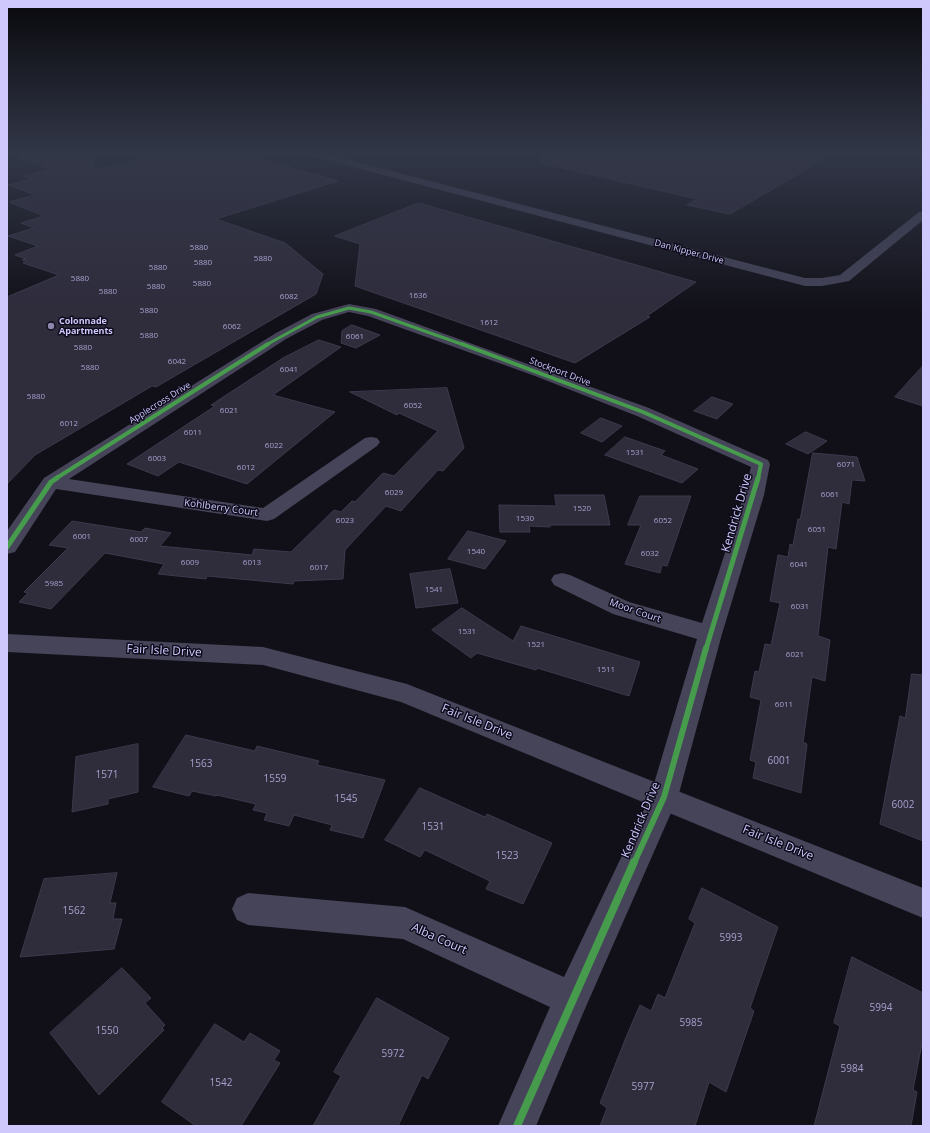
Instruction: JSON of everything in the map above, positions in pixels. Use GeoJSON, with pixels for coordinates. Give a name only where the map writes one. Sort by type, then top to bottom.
{"type":"FeatureCollection","features":[{"type":"Feature","properties":{"kind":"street","name":"Dan Kipper Drive"},"geometry":{"type":"LineString","coordinates":[[521,208],[805,282],[822,282],[844,278],[923,214]]}},
{"type":"Feature","properties":{"kind":"street","name":"Stockport Drive"},"geometry":{"type":"LineString","coordinates":[[349,308],[386,317],[541,373],[643,412],[761,464]]}},
{"type":"Feature","properties":{"kind":"street","name":"Applecross Drive"},"geometry":{"type":"LineString","coordinates":[[7,547],[51,482],[281,336],[316,317],[349,308]]}},
{"type":"Feature","properties":{"kind":"street","name":"Kohlberry Court"},"geometry":{"type":"LineString","coordinates":[[51,482],[267,514],[371,442]]}},
{"type":"Feature","properties":{"kind":"street","name":"Kendrick Drive"},"geometry":{"type":"LineString","coordinates":[[517,1126],[572,999],[664,797],[710,634],[752,503],[761,464]]}},
{"type":"Feature","properties":{"kind":"street","name":"Moor Court"},"geometry":{"type":"LineString","coordinates":[[562,580],[621,608],[710,634]]}},
{"type":"Feature","properties":{"kind":"street","name":"Fair Isle Drive"},"geometry":{"type":"LineString","coordinates":[[7,643],[263,656],[407,694],[923,903]]}},
{"type":"Feature","properties":{"kind":"street","name":"Alba Court"},"geometry":{"type":"LineString","coordinates":[[248,909],[405,923],[572,999]]}},
{"type":"Feature","properties":{"kind":"building"},"geometry":{"type":"Polygon","coordinates":[[[24,208],[252,208],[216,219],[285,243],[323,274],[316,294],[156,387],[152,386],[35,455],[7,484],[7,297],[59,275],[23,263],[27,261],[22,260],[26,259],[15,255],[38,246],[8,236],[34,228],[21,223],[44,216],[24,208]]]}},
{"type":"Feature","properties":{"kind":"building"},"geometry":{"type":"Polygon","coordinates":[[[407,208],[436,208],[696,282],[647,316],[650,317],[575,363],[355,286],[360,244],[335,236],[407,208]]]}},
{"type":"Feature","properties":{"kind":"building"},"geometry":{"type":"Polygon","coordinates":[[[701,208],[740,208],[730,214],[701,208]]]}},
{"type":"Feature","properties":{"kind":"building"},"geometry":{"type":"Polygon","coordinates":[[[352,325],[380,335],[356,348],[341,343],[342,331],[352,325]]]}},
{"type":"Feature","properties":{"kind":"building"},"geometry":{"type":"Polygon","coordinates":[[[319,340],[341,347],[273,395],[335,412],[247,484],[179,462],[158,476],[127,464],[215,406],[211,405],[283,358],[319,340]]]}},
{"type":"Feature","properties":{"kind":"building"},"geometry":{"type":"Polygon","coordinates":[[[923,366],[923,406],[895,397],[923,366]]]}},
{"type":"Feature","properties":{"kind":"building"},"geometry":{"type":"Polygon","coordinates":[[[447,388],[464,448],[443,471],[438,470],[401,511],[386,506],[345,550],[343,579],[294,581],[293,584],[207,576],[206,579],[158,574],[164,564],[105,553],[51,609],[19,602],[28,593],[24,592],[68,548],[49,545],[72,521],[141,532],[145,528],[171,533],[160,546],[252,555],[254,549],[291,552],[334,510],[341,512],[352,501],[355,502],[383,473],[394,476],[438,431],[399,413],[397,415],[350,392],[447,388]]]}},
{"type":"Feature","properties":{"kind":"building"},"geometry":{"type":"Polygon","coordinates":[[[712,397],[733,404],[717,419],[694,411],[712,397]]]}},
{"type":"Feature","properties":{"kind":"building"},"geometry":{"type":"Polygon","coordinates":[[[601,418],[622,426],[602,442],[581,433],[601,418]]]}},
{"type":"Feature","properties":{"kind":"building"},"geometry":{"type":"Polygon","coordinates":[[[806,432],[827,441],[808,454],[786,444],[806,432]]]}},
{"type":"Feature","properties":{"kind":"building"},"geometry":{"type":"Polygon","coordinates":[[[625,437],[665,451],[661,455],[698,469],[682,483],[605,455],[625,437]]]}},
{"type":"Feature","properties":{"kind":"building"},"geometry":{"type":"Polygon","coordinates":[[[813,453],[857,457],[865,481],[852,480],[849,504],[842,502],[836,549],[828,547],[818,636],[830,640],[825,681],[812,677],[803,742],[807,744],[801,793],[753,778],[756,762],[750,760],[761,700],[750,697],[755,671],[759,672],[765,644],[771,645],[780,603],[770,601],[778,555],[788,557],[790,544],[793,545],[798,519],[800,519],[813,453]]]}},
{"type":"Feature","properties":{"kind":"building"},"geometry":{"type":"Polygon","coordinates":[[[555,495],[604,495],[610,525],[550,525],[550,527],[529,526],[530,532],[500,532],[499,505],[556,506],[555,495]]]}},
{"type":"Feature","properties":{"kind":"building"},"geometry":{"type":"Polygon","coordinates":[[[640,496],[691,496],[667,566],[662,565],[660,573],[625,564],[641,525],[628,525],[640,496]]]}},
{"type":"Feature","properties":{"kind":"building"},"geometry":{"type":"Polygon","coordinates":[[[468,531],[506,541],[485,569],[448,559],[468,531]]]}},
{"type":"Feature","properties":{"kind":"building"},"geometry":{"type":"Polygon","coordinates":[[[450,569],[458,603],[416,608],[410,574],[450,569]]]}},
{"type":"Feature","properties":{"kind":"building"},"geometry":{"type":"Polygon","coordinates":[[[462,608],[513,641],[521,626],[640,662],[629,696],[537,668],[536,670],[477,653],[471,658],[432,630],[462,608]]]}},
{"type":"Feature","properties":{"kind":"building"},"geometry":{"type":"Polygon","coordinates":[[[912,674],[923,675],[923,841],[880,824],[900,716],[905,718],[912,674]]]}},
{"type":"Feature","properties":{"kind":"building"},"geometry":{"type":"Polygon","coordinates":[[[186,735],[255,751],[257,746],[319,761],[317,765],[385,780],[363,838],[330,830],[332,825],[294,815],[289,826],[264,820],[267,813],[253,810],[256,804],[192,791],[189,796],[153,787],[186,735]]]}},
{"type":"Feature","properties":{"kind":"building"},"geometry":{"type":"Polygon","coordinates":[[[138,744],[138,792],[108,799],[108,804],[72,812],[76,757],[138,744]]]}},
{"type":"Feature","properties":{"kind":"building"},"geometry":{"type":"Polygon","coordinates":[[[420,788],[485,817],[487,814],[552,843],[523,904],[486,889],[490,881],[425,850],[420,857],[385,840],[420,788]]]}},
{"type":"Feature","properties":{"kind":"building"},"geometry":{"type":"Polygon","coordinates":[[[117,873],[110,903],[116,903],[113,919],[122,919],[114,949],[20,957],[44,879],[117,873]]]}},
{"type":"Feature","properties":{"kind":"building"},"geometry":{"type":"Polygon","coordinates":[[[702,888],[778,927],[750,1008],[754,1011],[726,1092],[709,1082],[695,1126],[600,1126],[607,1108],[600,1103],[627,1035],[640,1005],[651,1011],[658,994],[665,998],[695,923],[689,919],[702,888]]]}},
{"type":"Feature","properties":{"kind":"building"},"geometry":{"type":"Polygon","coordinates":[[[852,957],[923,993],[923,1038],[913,1090],[917,1092],[911,1126],[814,1126],[840,1026],[834,1023],[852,957]]]}},
{"type":"Feature","properties":{"kind":"building"},"geometry":{"type":"Polygon","coordinates":[[[122,968],[151,998],[145,1003],[165,1025],[162,1028],[164,1030],[99,1095],[50,1033],[122,968]]]}},
{"type":"Feature","properties":{"kind":"building"},"geometry":{"type":"Polygon","coordinates":[[[377,998],[449,1038],[428,1079],[422,1075],[398,1126],[313,1126],[341,1076],[334,1072],[377,998]]]}},
{"type":"Feature","properties":{"kind":"building"},"geometry":{"type":"Polygon","coordinates":[[[215,1024],[244,1042],[250,1033],[280,1051],[274,1060],[280,1063],[241,1126],[196,1126],[162,1102],[215,1024]]]}},
{"type":"Feature","properties":{"kind":"cycle path"},"geometry":{"type":"LineString","coordinates":[[7,547],[51,482],[281,336],[317,317],[349,308],[371,312],[541,373],[643,412],[761,464],[754,495],[710,634],[664,797],[572,999],[517,1126]]}},
{"type":"Feature","properties":{"kind":"place","name":"Colonnade Apartments"},"geometry":{"type":"Point","coordinates":[51,326]}}]}
